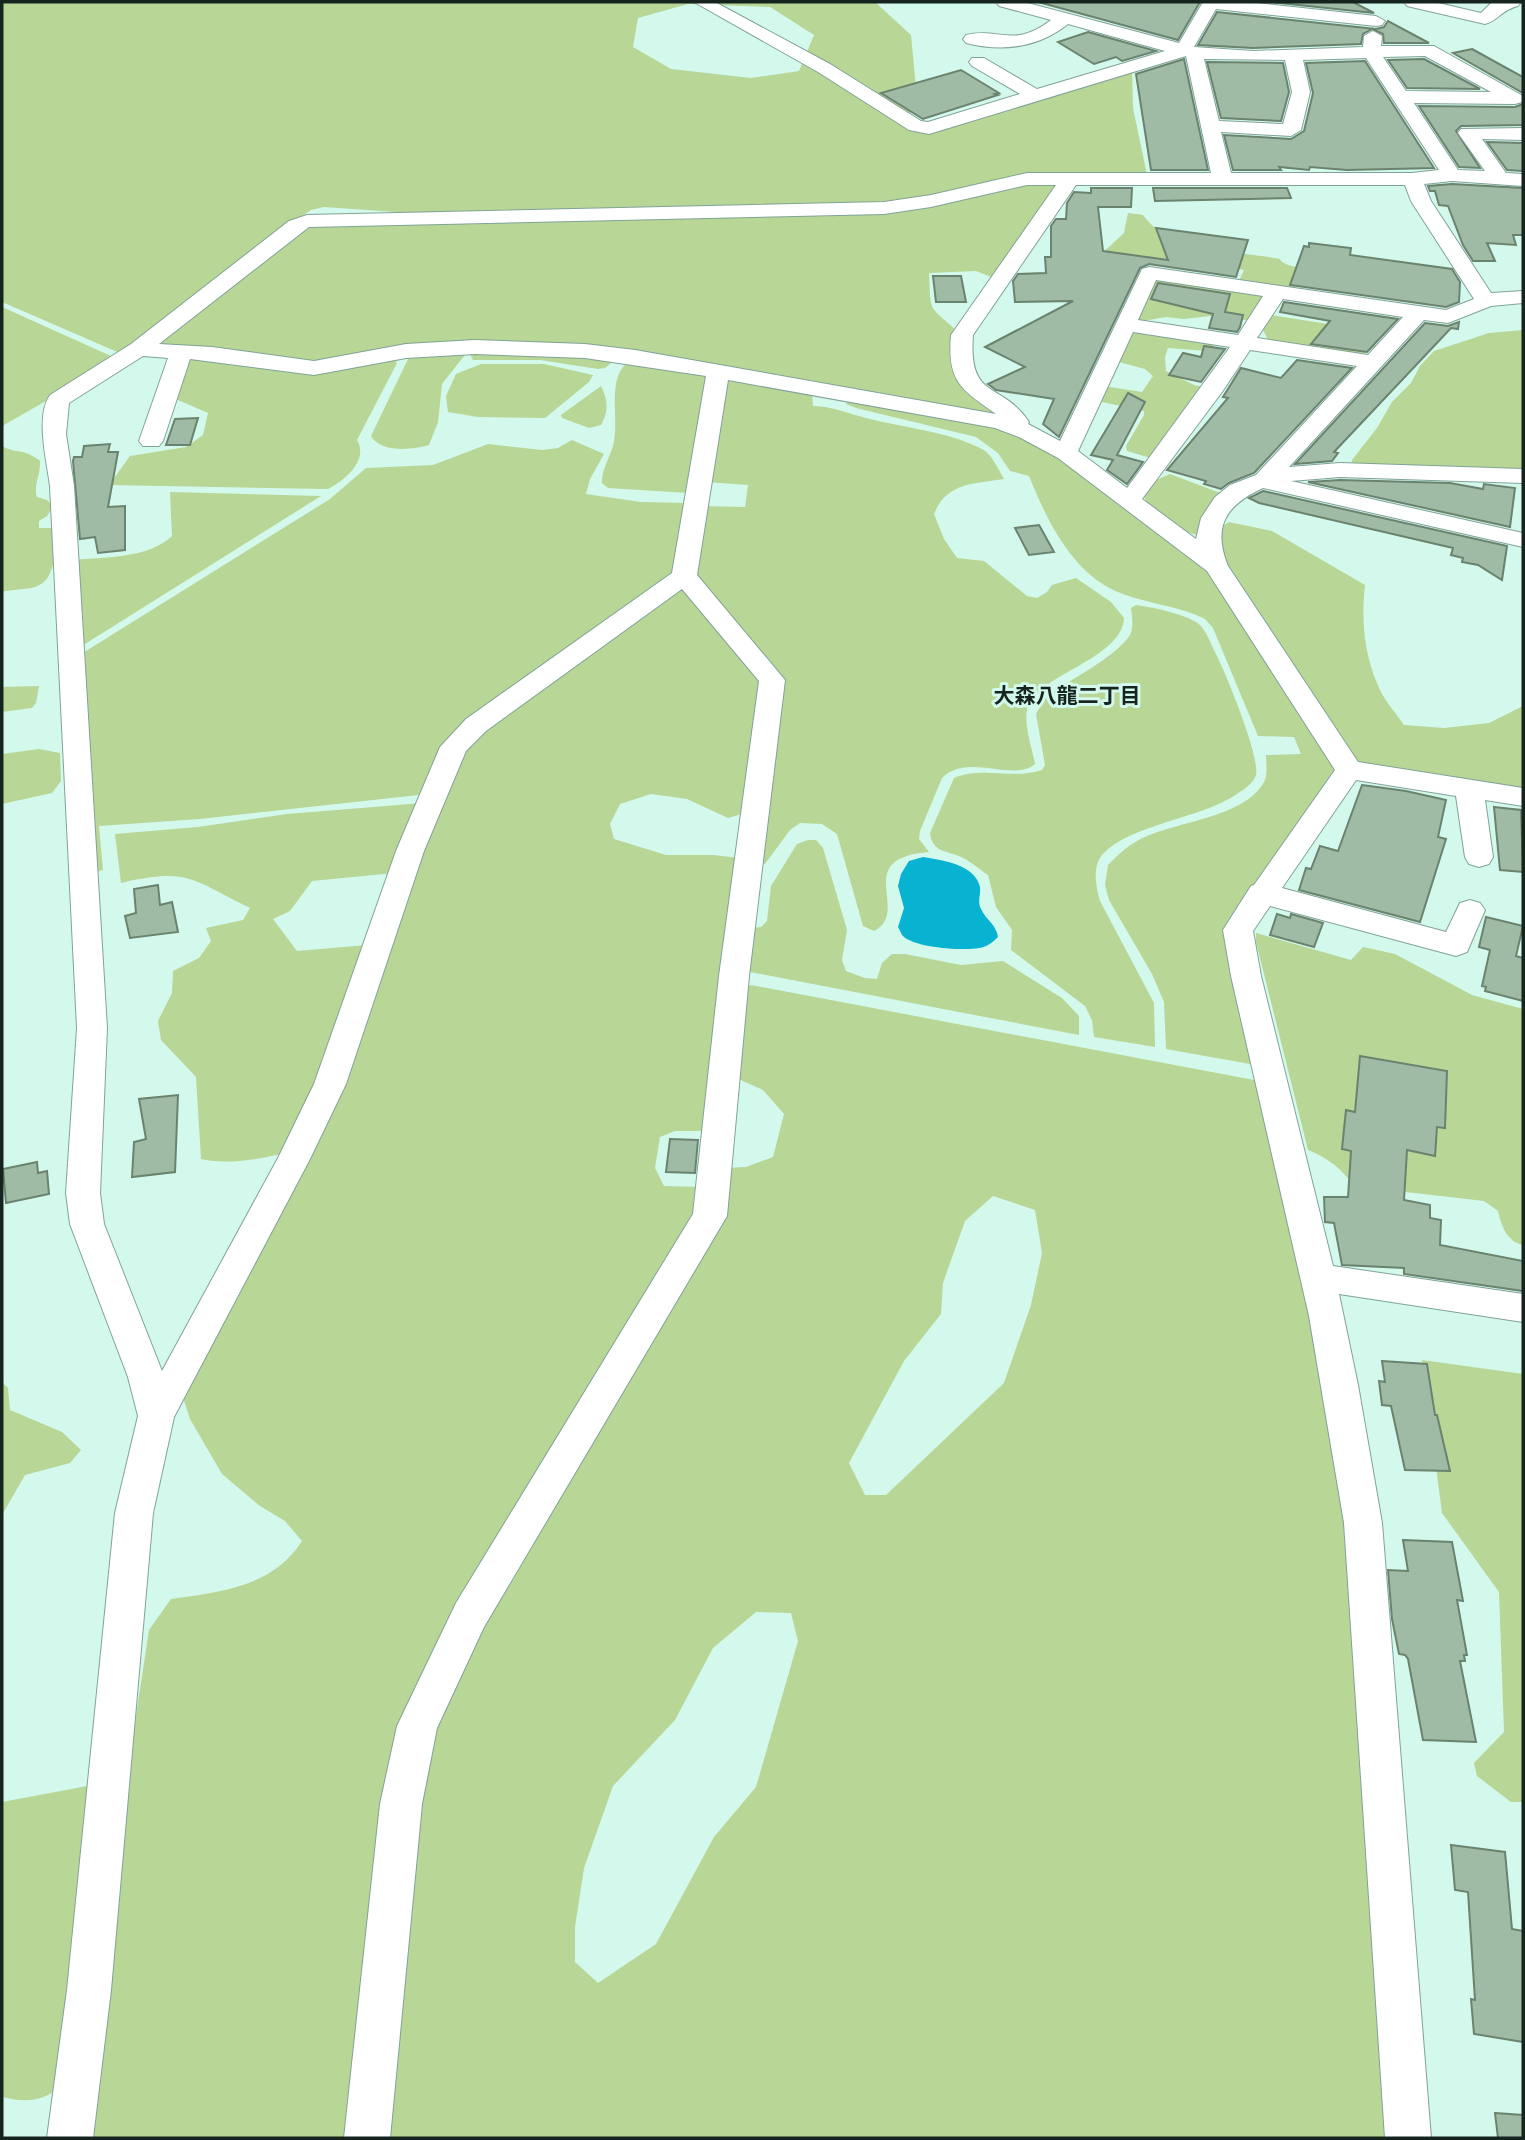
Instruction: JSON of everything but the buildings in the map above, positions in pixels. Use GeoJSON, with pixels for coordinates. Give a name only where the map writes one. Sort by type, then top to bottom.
{"type":"FeatureCollection","features":[{"type":"Feature","properties":{"kind":"street"},"geometry":{"type":"LineString","coordinates":[[703,2],[824,68],[916,126],[929,128],[1034,95],[1189,52]]}},
{"type":"Feature","properties":{"kind":"street"},"geometry":{"type":"LineString","coordinates":[[1005,2],[1189,52],[1293,55],[1436,46],[1515,98],[1402,97]]}},
{"type":"Feature","properties":{"kind":"street"},"geometry":{"type":"LineString","coordinates":[[1222,177],[1189,52],[1209,2],[1376,22]]}},
{"type":"Feature","properties":{"kind":"street"},"geometry":{"type":"LineString","coordinates":[[1382,2],[1371,52],[1452,175]]}},
{"type":"Feature","properties":{"kind":"street"},"geometry":{"type":"LineString","coordinates":[[1413,2],[1481,19]]}},
{"type":"Feature","properties":{"kind":"street"},"geometry":{"type":"LineString","coordinates":[[1464,33],[1481,19],[1485,19],[1500,4],[1512,2]]}},
{"type":"Feature","properties":{"kind":"street"},"geometry":{"type":"LineString","coordinates":[[972,38],[1014,42],[1038,38],[1065,18]]}},
{"type":"Feature","properties":{"kind":"street"},"geometry":{"type":"LineString","coordinates":[[1209,126],[1291,130],[1301,92],[1293,55]]}},
{"type":"Feature","properties":{"kind":"street"},"geometry":{"type":"LineString","coordinates":[[978,62],[1034,95]]}},
{"type":"Feature","properties":{"kind":"street"},"geometry":{"type":"LineString","coordinates":[[1500,178],[1468,133],[1523,134]]}},
{"type":"Feature","properties":{"kind":"street"},"geometry":{"type":"LineString","coordinates":[[1361,157],[1363,178]]}},
{"type":"Feature","properties":{"kind":"street"},"geometry":{"type":"LineString","coordinates":[[156,1416],[146,1377],[88,1224],[83,1193],[92,1028],[62,486],[54,434],[58,400],[139,349],[296,225],[307,221],[884,208],[932,201],[1010,181],[1222,177],[1412,179],[1452,175],[1523,180]]}},
{"type":"Feature","properties":{"kind":"street"},"geometry":{"type":"LineString","coordinates":[[1027,432],[1014,417],[982,396],[967,382],[959,357],[962,335],[1070,179]]}},
{"type":"Feature","properties":{"kind":"street"},"geometry":{"type":"LineString","coordinates":[[1412,179],[1427,211],[1485,300]]}},
{"type":"Feature","properties":{"kind":"street"},"geometry":{"type":"LineString","coordinates":[[1066,453],[1150,273],[1448,317],[1480,305],[1485,300],[1523,297]]}},
{"type":"Feature","properties":{"kind":"street"},"geometry":{"type":"LineString","coordinates":[[1125,497],[1137,492],[1277,292]]}},
{"type":"Feature","properties":{"kind":"street"},"geometry":{"type":"LineString","coordinates":[[1262,480],[1419,313]]}},
{"type":"Feature","properties":{"kind":"street"},"geometry":{"type":"LineString","coordinates":[[1127,325],[1373,362]]}},
{"type":"Feature","properties":{"kind":"street"},"geometry":{"type":"LineString","coordinates":[[139,349],[314,368],[433,348],[536,348],[635,357],[1000,422],[1027,432],[1066,453],[1216,566]]}},
{"type":"Feature","properties":{"kind":"street"},"geometry":{"type":"LineString","coordinates":[[151,440],[181,352]]}},
{"type":"Feature","properties":{"kind":"street"},"geometry":{"type":"LineString","coordinates":[[307,387],[373,358]]}},
{"type":"Feature","properties":{"kind":"street"},"geometry":{"type":"LineString","coordinates":[[70,2138],[89,1990],[134,1513],[156,1416],[294,1159],[330,1084],[410,851],[454,747],[476,725],[684,576],[718,372]]}},
{"type":"Feature","properties":{"kind":"street"},"geometry":{"type":"LineString","coordinates":[[1523,476],[1340,470],[1314,471],[1262,480],[1233,493],[1213,514],[1208,542],[1216,566],[1349,769],[1523,797]]}},
{"type":"Feature","properties":{"kind":"street"},"geometry":{"type":"LineString","coordinates":[[1262,480],[1523,540]]}},
{"type":"Feature","properties":{"kind":"street"},"geometry":{"type":"LineString","coordinates":[[367,2138],[401,1804],[417,1726],[470,1615],[710,1216],[734,976],[772,680],[684,576]]}},
{"type":"Feature","properties":{"kind":"street"},"geometry":{"type":"LineString","coordinates":[[1349,769],[1238,930],[1246,976],[1317,1277],[1353,1451],[1363,1523],[1408,2138]]}},
{"type":"Feature","properties":{"kind":"street"},"geometry":{"type":"LineString","coordinates":[[1469,789],[1479,857]]}},
{"type":"Feature","properties":{"kind":"street"},"geometry":{"type":"LineString","coordinates":[[1261,893],[1455,945],[1470,910]]}},
{"type":"Feature","properties":{"kind":"street"},"geometry":{"type":"LineString","coordinates":[[1317,1277],[1523,1308]]}},
{"type":"Feature","properties":{"kind":"green space"},"geometry":{"type":"Polygon","coordinates":[[[2,2],[875,2],[911,35],[917,98],[905,123],[916,130],[1132,69],[1133,108],[1147,175],[1068,177],[906,203],[410,213],[324,207],[311,210],[293,222],[122,354],[2,302],[2,2]],[[688,4],[638,18],[633,47],[671,69],[751,78],[799,71],[814,35],[770,7],[688,4]]]}},
{"type":"Feature","properties":{"kind":"green space"},"geometry":{"type":"Polygon","coordinates":[[[1059,181],[994,278],[976,271],[929,273],[933,308],[957,331],[956,348],[1010,420],[534,345],[328,364],[150,344],[299,227],[838,212],[1014,184],[1059,181]]]}},
{"type":"Feature","properties":{"kind":"green space"},"geometry":{"type":"Polygon","coordinates":[[[1128,213],[1143,215],[1154,227],[1185,243],[1280,259],[1289,265],[1306,268],[1298,276],[1293,292],[1237,285],[1244,270],[1172,259],[1097,258],[1124,233],[1128,213]]]}},
{"type":"Feature","properties":{"kind":"green space"},"geometry":{"type":"Polygon","coordinates":[[[1154,277],[1269,296],[1254,322],[1219,315],[1184,319],[1166,317],[1132,323],[1154,277]]]}},
{"type":"Feature","properties":{"kind":"green space"},"geometry":{"type":"Polygon","coordinates":[[[2,307],[111,356],[114,362],[4,425],[2,431],[2,307]]]}},
{"type":"Feature","properties":{"kind":"green space"},"geometry":{"type":"Polygon","coordinates":[[[1271,315],[1328,324],[1336,338],[1377,345],[1366,353],[1344,353],[1268,340],[1263,330],[1271,315]]]}},
{"type":"Feature","properties":{"kind":"green space"},"geometry":{"type":"Polygon","coordinates":[[[1133,329],[1209,341],[1219,352],[1168,348],[1165,357],[1166,371],[1194,385],[1208,388],[1154,459],[1127,451],[1126,446],[1144,411],[1097,401],[1104,386],[1142,392],[1153,376],[1145,369],[1115,361],[1133,329]]]}},
{"type":"Feature","properties":{"kind":"green space"},"geometry":{"type":"Polygon","coordinates":[[[1523,330],[1523,470],[1428,471],[1351,467],[1352,460],[1377,428],[1392,402],[1411,383],[1420,366],[1434,351],[1489,333],[1523,330]]]}},
{"type":"Feature","properties":{"kind":"green space"},"geometry":{"type":"Polygon","coordinates":[[[461,350],[464,356],[442,384],[438,422],[429,445],[397,449],[375,441],[371,436],[409,357],[461,350]]]}},
{"type":"Feature","properties":{"kind":"green space"},"geometry":{"type":"Polygon","coordinates":[[[469,352],[616,359],[605,368],[598,369],[540,360],[473,360],[469,352]]]}},
{"type":"Feature","properties":{"kind":"green space"},"geometry":{"type":"Polygon","coordinates":[[[188,356],[297,370],[392,357],[397,363],[357,440],[360,447],[358,462],[348,475],[328,489],[109,485],[130,456],[186,447],[203,435],[208,413],[171,397],[188,356]]]}},
{"type":"Feature","properties":{"kind":"green space"},"geometry":{"type":"Polygon","coordinates":[[[630,361],[710,377],[688,493],[608,488],[602,483],[614,441],[618,376],[630,361]]]}},
{"type":"Feature","properties":{"kind":"green space"},"geometry":{"type":"Polygon","coordinates":[[[481,364],[544,364],[593,375],[589,382],[545,418],[478,417],[448,412],[446,396],[456,374],[481,364]]]}},
{"type":"Feature","properties":{"kind":"green space"},"geometry":{"type":"Polygon","coordinates":[[[734,378],[812,393],[813,406],[940,434],[986,451],[1004,479],[954,490],[946,496],[934,514],[944,539],[957,558],[984,561],[1027,596],[1037,598],[1052,585],[1076,578],[1111,602],[1124,618],[1120,633],[1109,645],[1045,687],[1033,698],[1026,716],[1035,764],[1015,771],[964,768],[942,778],[920,831],[919,839],[929,852],[906,856],[892,864],[887,875],[888,911],[884,922],[874,931],[863,926],[837,834],[822,824],[800,823],[790,830],[765,864],[758,862],[779,678],[694,575],[701,506],[745,507],[748,485],[706,482],[723,383],[734,378]]]}},
{"type":"Feature","properties":{"kind":"green space"},"geometry":{"type":"Polygon","coordinates":[[[601,386],[607,406],[601,425],[589,428],[562,418],[561,415],[601,386]]]}},
{"type":"Feature","properties":{"kind":"green space"},"geometry":{"type":"Polygon","coordinates":[[[849,399],[993,425],[1047,449],[1202,566],[1226,592],[1337,768],[1229,922],[1255,1061],[1250,1064],[1166,1049],[1164,1002],[1152,974],[1109,900],[1105,885],[1108,865],[1133,843],[1152,834],[1224,812],[1254,794],[1265,779],[1266,755],[1301,754],[1294,737],[1258,736],[1213,628],[1205,619],[1123,594],[1090,575],[1076,561],[1054,529],[1029,476],[1010,471],[998,453],[976,437],[856,408],[846,404],[849,399]]]}},
{"type":"Feature","properties":{"kind":"green space"},"geometry":{"type":"Polygon","coordinates":[[[572,440],[604,454],[590,479],[586,494],[641,502],[688,503],[679,569],[472,722],[428,794],[200,819],[99,826],[103,870],[89,873],[78,656],[330,499],[366,468],[433,465],[488,444],[542,450],[558,448],[572,440]]]}},
{"type":"Feature","properties":{"kind":"green space"},"geometry":{"type":"Polygon","coordinates":[[[2,446],[29,454],[40,461],[37,497],[47,500],[53,506],[47,516],[39,521],[39,528],[55,528],[55,544],[54,562],[48,577],[42,583],[31,588],[2,592],[2,446]]]}},
{"type":"Feature","properties":{"kind":"green space"},"geometry":{"type":"Polygon","coordinates":[[[1170,474],[1223,494],[1202,522],[1197,535],[1158,516],[1143,495],[1154,481],[1170,474]]]}},
{"type":"Feature","properties":{"kind":"green space"},"geometry":{"type":"Polygon","coordinates":[[[170,492],[321,496],[77,649],[71,560],[124,556],[162,544],[172,536],[170,492]]]}},
{"type":"Feature","properties":{"kind":"green space"},"geometry":{"type":"Polygon","coordinates":[[[1229,522],[1272,531],[1365,585],[1363,610],[1369,660],[1382,694],[1404,725],[1444,728],[1489,723],[1523,706],[1523,790],[1356,761],[1220,561],[1219,528],[1229,522]]]}},
{"type":"Feature","properties":{"kind":"green space"},"geometry":{"type":"Polygon","coordinates":[[[678,589],[689,591],[761,685],[745,813],[728,818],[687,799],[651,794],[620,804],[610,824],[614,839],[666,855],[740,858],[704,1131],[675,1131],[660,1137],[655,1168],[664,1186],[701,1187],[697,1213],[387,1812],[352,2138],[77,2138],[112,1874],[149,1630],[171,1599],[226,1590],[261,1578],[290,1556],[302,1541],[285,1521],[260,1506],[222,1474],[190,1419],[180,1388],[462,748],[678,589]]]}},
{"type":"Feature","properties":{"kind":"green space"},"geometry":{"type":"Polygon","coordinates":[[[1136,605],[1180,615],[1201,626],[1234,696],[1256,765],[1253,781],[1237,794],[1205,810],[1129,836],[1102,855],[1097,865],[1096,883],[1100,901],[1154,1003],[1155,1047],[1094,1037],[1092,1020],[1085,1006],[1011,950],[1012,930],[996,907],[988,875],[963,858],[936,847],[930,833],[954,778],[975,773],[1020,774],[1042,770],[1045,765],[1036,714],[1046,696],[1103,660],[1124,643],[1132,629],[1131,608],[1136,605]]]}},
{"type":"Feature","properties":{"kind":"green space"},"geometry":{"type":"Polygon","coordinates":[[[39,686],[36,703],[32,708],[2,712],[2,687],[39,686]]]}},
{"type":"Feature","properties":{"kind":"green space"},"geometry":{"type":"Polygon","coordinates":[[[39,749],[60,753],[61,781],[52,793],[2,804],[2,754],[39,749]]]}},
{"type":"Feature","properties":{"kind":"green space"},"geometry":{"type":"Polygon","coordinates":[[[423,803],[394,873],[312,881],[290,911],[273,919],[297,951],[367,945],[318,1083],[286,1153],[234,1161],[201,1159],[196,1077],[161,1040],[158,1021],[172,993],[173,971],[199,958],[211,941],[206,928],[243,920],[250,908],[202,884],[176,876],[121,883],[115,834],[198,827],[287,814],[423,803]]]}},
{"type":"Feature","properties":{"kind":"green space"},"geometry":{"type":"Polygon","coordinates":[[[816,840],[823,848],[847,930],[842,960],[846,971],[877,979],[882,963],[892,954],[961,965],[1003,961],[1062,998],[1079,1016],[1079,1035],[745,971],[751,928],[761,927],[767,921],[771,886],[797,844],[816,840]]]}},
{"type":"Feature","properties":{"kind":"green space"},"geometry":{"type":"Polygon","coordinates":[[[1256,933],[1351,960],[1363,947],[1395,954],[1472,995],[1523,1009],[1523,1245],[1509,1237],[1498,1211],[1484,1201],[1354,1186],[1334,1164],[1308,1150],[1256,933]]]}},
{"type":"Feature","properties":{"kind":"green space"},"geometry":{"type":"Polygon","coordinates":[[[751,985],[1254,1080],[1260,1085],[1318,1348],[1353,1582],[1392,2138],[380,2138],[412,1809],[431,1726],[724,1168],[746,1167],[773,1157],[784,1114],[763,1090],[734,1077],[743,989],[751,985]],[[993,1196],[965,1221],[943,1283],[941,1314],[904,1361],[849,1463],[865,1495],[886,1495],[1004,1383],[1031,1305],[1042,1253],[1035,1210],[993,1196]],[[756,1612],[713,1648],[675,1720],[613,1786],[584,1868],[575,1927],[575,1962],[598,1983],[656,1944],[714,1837],[756,1787],[798,1641],[791,1613],[756,1612]]]}},
{"type":"Feature","properties":{"kind":"green space"},"geometry":{"type":"Polygon","coordinates":[[[1422,1360],[1523,1374],[1523,1802],[1511,1802],[1477,1776],[1474,1763],[1504,1732],[1499,1592],[1442,1513],[1422,1360]]]}},
{"type":"Feature","properties":{"kind":"green space"},"geometry":{"type":"Polygon","coordinates":[[[2,1382],[8,1388],[10,1410],[62,1432],[81,1450],[70,1463],[25,1475],[2,1515],[2,1382]]]}},
{"type":"Feature","properties":{"kind":"green space"},"geometry":{"type":"Polygon","coordinates":[[[98,1784],[65,2083],[50,2094],[35,2099],[2,2097],[2,1802],[98,1784]]]}},
{"type":"Feature","properties":{"kind":"water"},"geometry":{"type":"Polygon","coordinates":[[[923,857],[956,864],[972,873],[980,887],[980,906],[997,933],[998,937],[994,941],[979,948],[952,949],[928,946],[903,936],[898,927],[904,908],[898,886],[901,874],[909,861],[923,857]]]}},
{"type":"Feature","properties":{"kind":"district","name":"大森八龍二丁目"},"geometry":{"type":"Point","coordinates":[1067,696]}}]}
